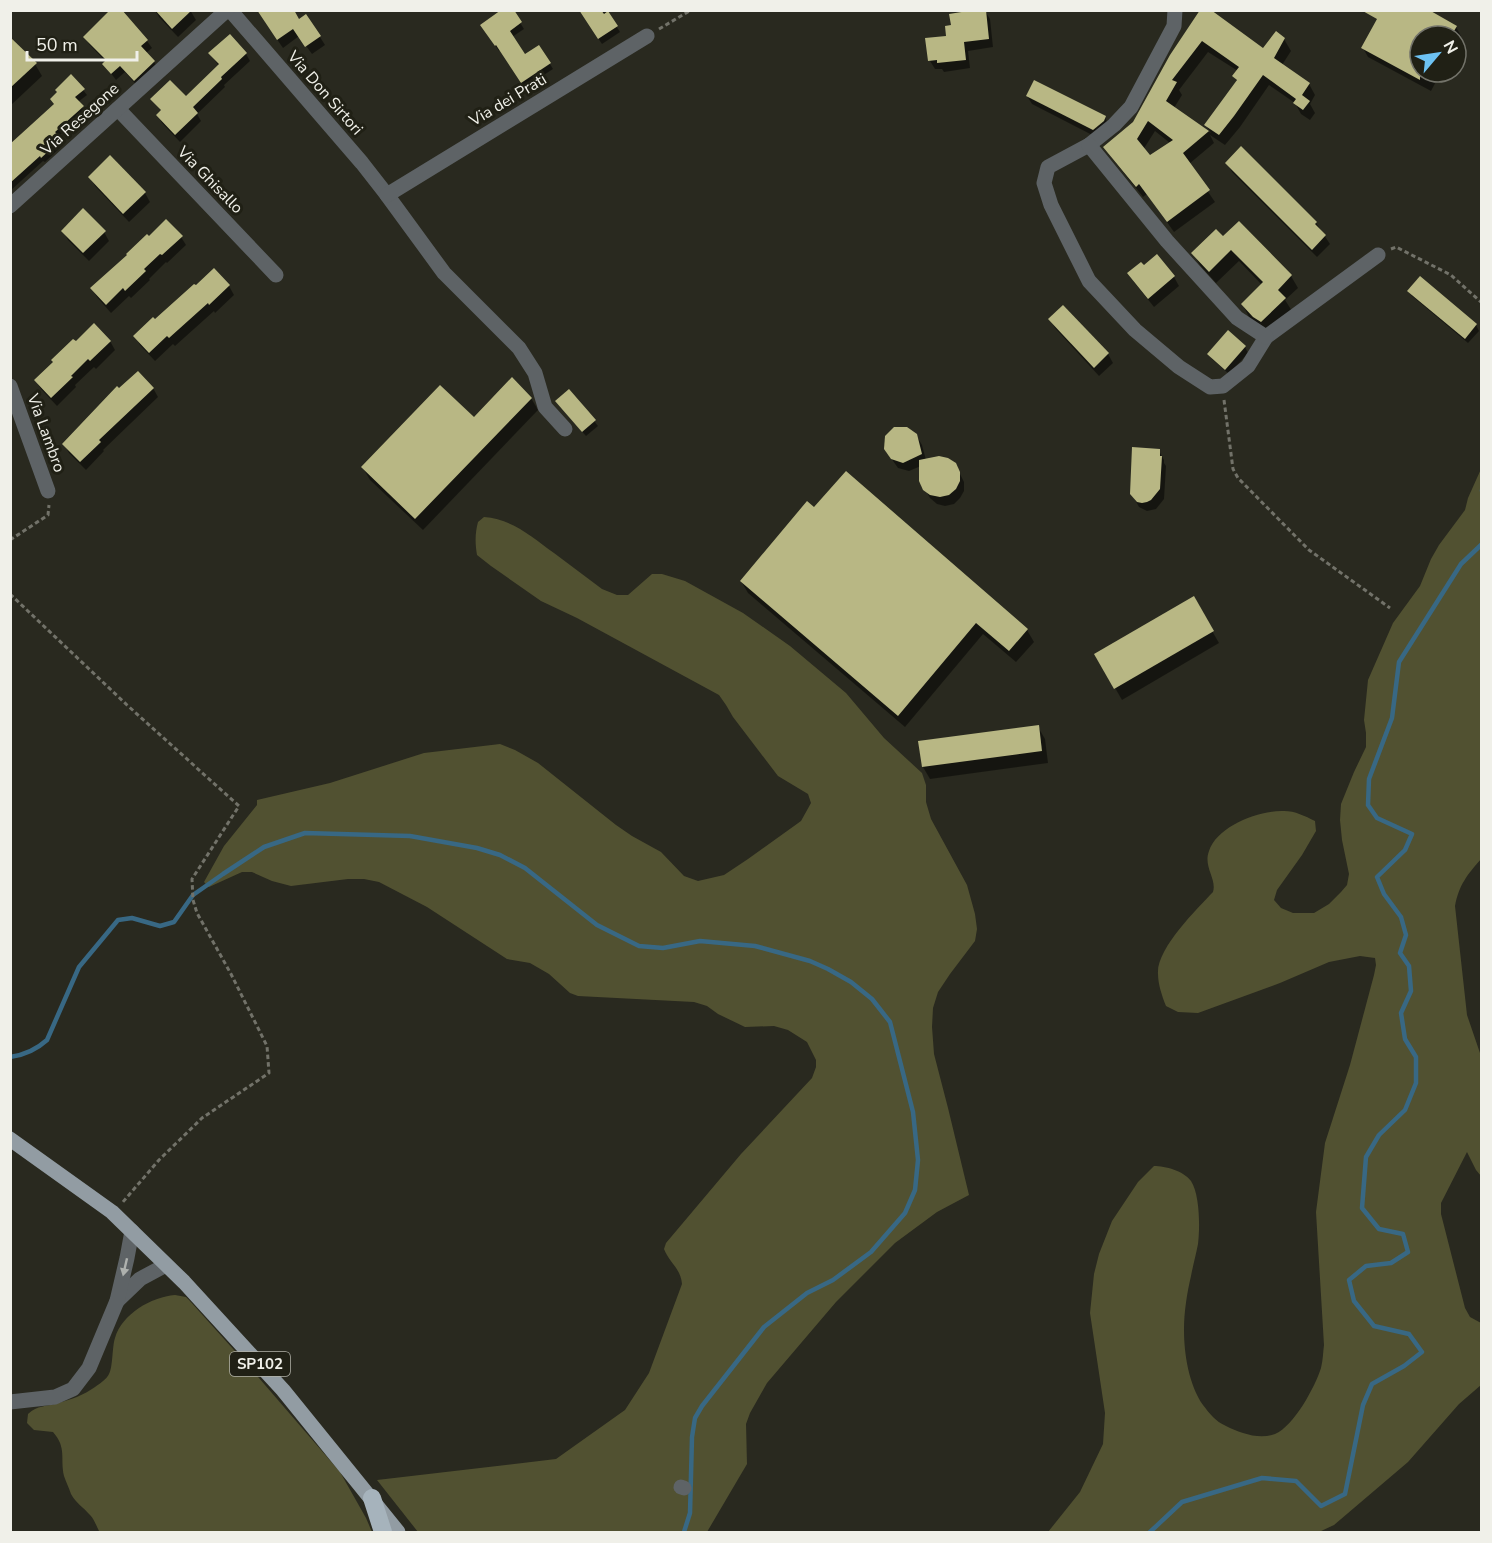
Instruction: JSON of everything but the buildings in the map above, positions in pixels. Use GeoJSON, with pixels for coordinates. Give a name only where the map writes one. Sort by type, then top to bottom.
{"type":"FeatureCollection","features":[{"type":"Feature","properties":{"kind":"highway"},"geometry":{"type":"LineString","coordinates":[[372,1498],[383,1533]]}},
{"type":"Feature","properties":{"kind":"main road","name":"SP102"},"geometry":{"type":"LineString","coordinates":[[10,1139],[112,1212],[184,1282],[283,1390],[398,1533]]}},
{"type":"Feature","properties":{"kind":"street"},"geometry":{"type":"LineString","coordinates":[[1175,10],[1174,26],[1131,107],[1114,125],[1089,144],[1048,166],[1044,183],[1052,206],[1089,281],[1135,330],[1179,367],[1210,387],[1223,386],[1248,366],[1266,337],[1378,255]]}},
{"type":"Feature","properties":{"kind":"street","name":"Via Resegone"},"geometry":{"type":"LineString","coordinates":[[10,206],[118,109],[234,12]]}},
{"type":"Feature","properties":{"kind":"street","name":"Via Don Sirtori"},"geometry":{"type":"LineString","coordinates":[[234,12],[362,163],[444,273],[519,348],[535,373],[545,407],[565,429]]}},
{"type":"Feature","properties":{"kind":"street","name":"Via dei Prati"},"geometry":{"type":"LineString","coordinates":[[387,195],[647,36]]}},
{"type":"Feature","properties":{"kind":"street","name":"Via Ghisallo"},"geometry":{"type":"LineString","coordinates":[[118,109],[276,275]]}},
{"type":"Feature","properties":{"kind":"street"},"geometry":{"type":"LineString","coordinates":[[1089,144],[1167,241],[1237,318],[1266,337]]}},
{"type":"Feature","properties":{"kind":"street","name":"Via Lambro"},"geometry":{"type":"LineString","coordinates":[[10,386],[48,491]]}},
{"type":"Feature","properties":{"kind":"street"},"geometry":{"type":"LineString","coordinates":[[10,1402],[55,1397],[73,1389],[89,1368],[117,1301],[132,1231]]}},
{"type":"Feature","properties":{"kind":"street"},"geometry":{"type":"LineString","coordinates":[[117,1301],[140,1279],[166,1265]]}},
{"type":"Feature","properties":{"kind":"path"},"geometry":{"type":"LineString","coordinates":[[647,36],[691,10]]}},
{"type":"Feature","properties":{"kind":"path"},"geometry":{"type":"LineString","coordinates":[[1378,255],[1396,247],[1451,275],[1482,303]]}},
{"type":"Feature","properties":{"kind":"path"},"geometry":{"type":"LineString","coordinates":[[1223,386],[1228,439],[1233,469],[1238,478],[1309,550],[1390,608]]}},
{"type":"Feature","properties":{"kind":"path"},"geometry":{"type":"LineString","coordinates":[[10,540],[48,515],[50,508],[48,491]]}},
{"type":"Feature","properties":{"kind":"path"},"geometry":{"type":"LineString","coordinates":[[10,594],[127,705],[239,806],[192,879],[192,900],[267,1046],[269,1073],[202,1118],[159,1160],[112,1212]]}},
{"type":"Feature","properties":{"kind":"shaded area"},"geometry":{"type":"Polygon","coordinates":[[[1481,469],[1481,859],[1464,881],[1455,906],[1467,1015],[1481,1056],[1481,1176],[1467,1152],[1441,1203],[1441,1214],[1465,1308],[1470,1317],[1481,1323],[1481,1385],[1459,1404],[1408,1462],[1334,1525],[1319,1532],[1048,1532],[1080,1492],[1103,1444],[1105,1413],[1090,1313],[1094,1274],[1099,1254],[1112,1221],[1138,1182],[1154,1166],[1169,1168],[1184,1174],[1191,1181],[1196,1194],[1199,1237],[1186,1303],[1184,1339],[1186,1359],[1194,1388],[1213,1417],[1226,1426],[1250,1435],[1275,1434],[1296,1415],[1318,1376],[1322,1365],[1324,1345],[1316,1212],[1325,1143],[1350,1065],[1374,975],[1375,958],[1360,956],[1329,962],[1198,1013],[1178,1012],[1166,1006],[1159,982],[1159,964],[1179,930],[1213,892],[1208,857],[1213,842],[1240,821],[1263,813],[1284,811],[1315,821],[1316,831],[1277,890],[1274,900],[1281,908],[1293,913],[1314,913],[1329,904],[1347,885],[1349,874],[1342,840],[1341,804],[1366,747],[1364,720],[1368,680],[1393,623],[1420,586],[1439,545],[1465,510],[1481,469]]]}},
{"type":"Feature","properties":{"kind":"shaded area"},"geometry":{"type":"Polygon","coordinates":[[[484,517],[513,525],[602,589],[617,595],[628,595],[652,574],[662,574],[685,581],[743,613],[790,646],[846,693],[884,738],[922,773],[931,819],[967,885],[975,914],[977,929],[975,941],[938,992],[933,1008],[932,1027],[934,1054],[969,1195],[937,1212],[895,1243],[836,1302],[767,1383],[746,1424],[747,1464],[707,1532],[418,1532],[377,1480],[556,1459],[625,1410],[649,1373],[682,1284],[679,1274],[664,1249],[666,1243],[741,1154],[812,1078],[816,1060],[807,1042],[788,1030],[774,1026],[745,1027],[707,1006],[694,1002],[578,996],[570,993],[549,974],[530,963],[507,959],[427,907],[379,882],[348,879],[291,886],[252,872],[242,872],[209,887],[204,882],[224,846],[257,805],[257,800],[330,783],[424,753],[500,744],[538,763],[616,825],[661,852],[684,876],[698,881],[724,875],[801,821],[811,803],[808,794],[778,776],[719,695],[541,601],[491,566],[477,555],[476,551],[477,526],[484,517]]]}},
{"type":"Feature","properties":{"kind":"shaded area"},"geometry":{"type":"Polygon","coordinates":[[[175,1295],[186,1297],[189,1300],[340,1472],[372,1532],[97,1532],[99,1531],[93,1518],[71,1494],[64,1476],[60,1443],[53,1432],[34,1430],[27,1423],[28,1414],[38,1408],[77,1397],[103,1381],[110,1371],[115,1338],[124,1321],[147,1303],[175,1295]]]}},
{"type":"Feature","properties":{"kind":"waterway"},"geometry":{"type":"LineString","coordinates":[[1150,1532],[1182,1502],[1262,1478],[1296,1481],[1321,1506],[1345,1494],[1363,1405],[1372,1384],[1404,1366],[1422,1352],[1409,1334],[1374,1326],[1354,1301],[1349,1280],[1366,1266],[1391,1263],[1408,1252],[1403,1234],[1379,1229],[1362,1208],[1366,1157],[1379,1135],[1405,1110],[1416,1083],[1416,1057],[1405,1039],[1401,1013],[1411,991],[1409,966],[1400,953],[1406,935],[1401,917],[1384,894],[1377,877],[1405,850],[1412,834],[1377,818],[1368,805],[1369,779],[1392,718],[1399,662],[1461,564],[1482,544]]}},
{"type":"Feature","properties":{"kind":"waterway"},"geometry":{"type":"LineString","coordinates":[[10,1057],[39,1047],[47,1040],[79,967],[118,920],[132,918],[160,926],[174,922],[193,895],[223,874],[264,847],[305,833],[410,836],[477,848],[500,855],[525,868],[597,925],[639,946],[663,948],[700,941],[755,946],[810,961],[851,982],[872,999],[890,1022],[913,1112],[918,1160],[915,1190],[905,1213],[871,1252],[833,1280],[807,1293],[764,1327],[702,1406],[695,1418],[692,1437],[690,1513],[684,1532]]}}]}
